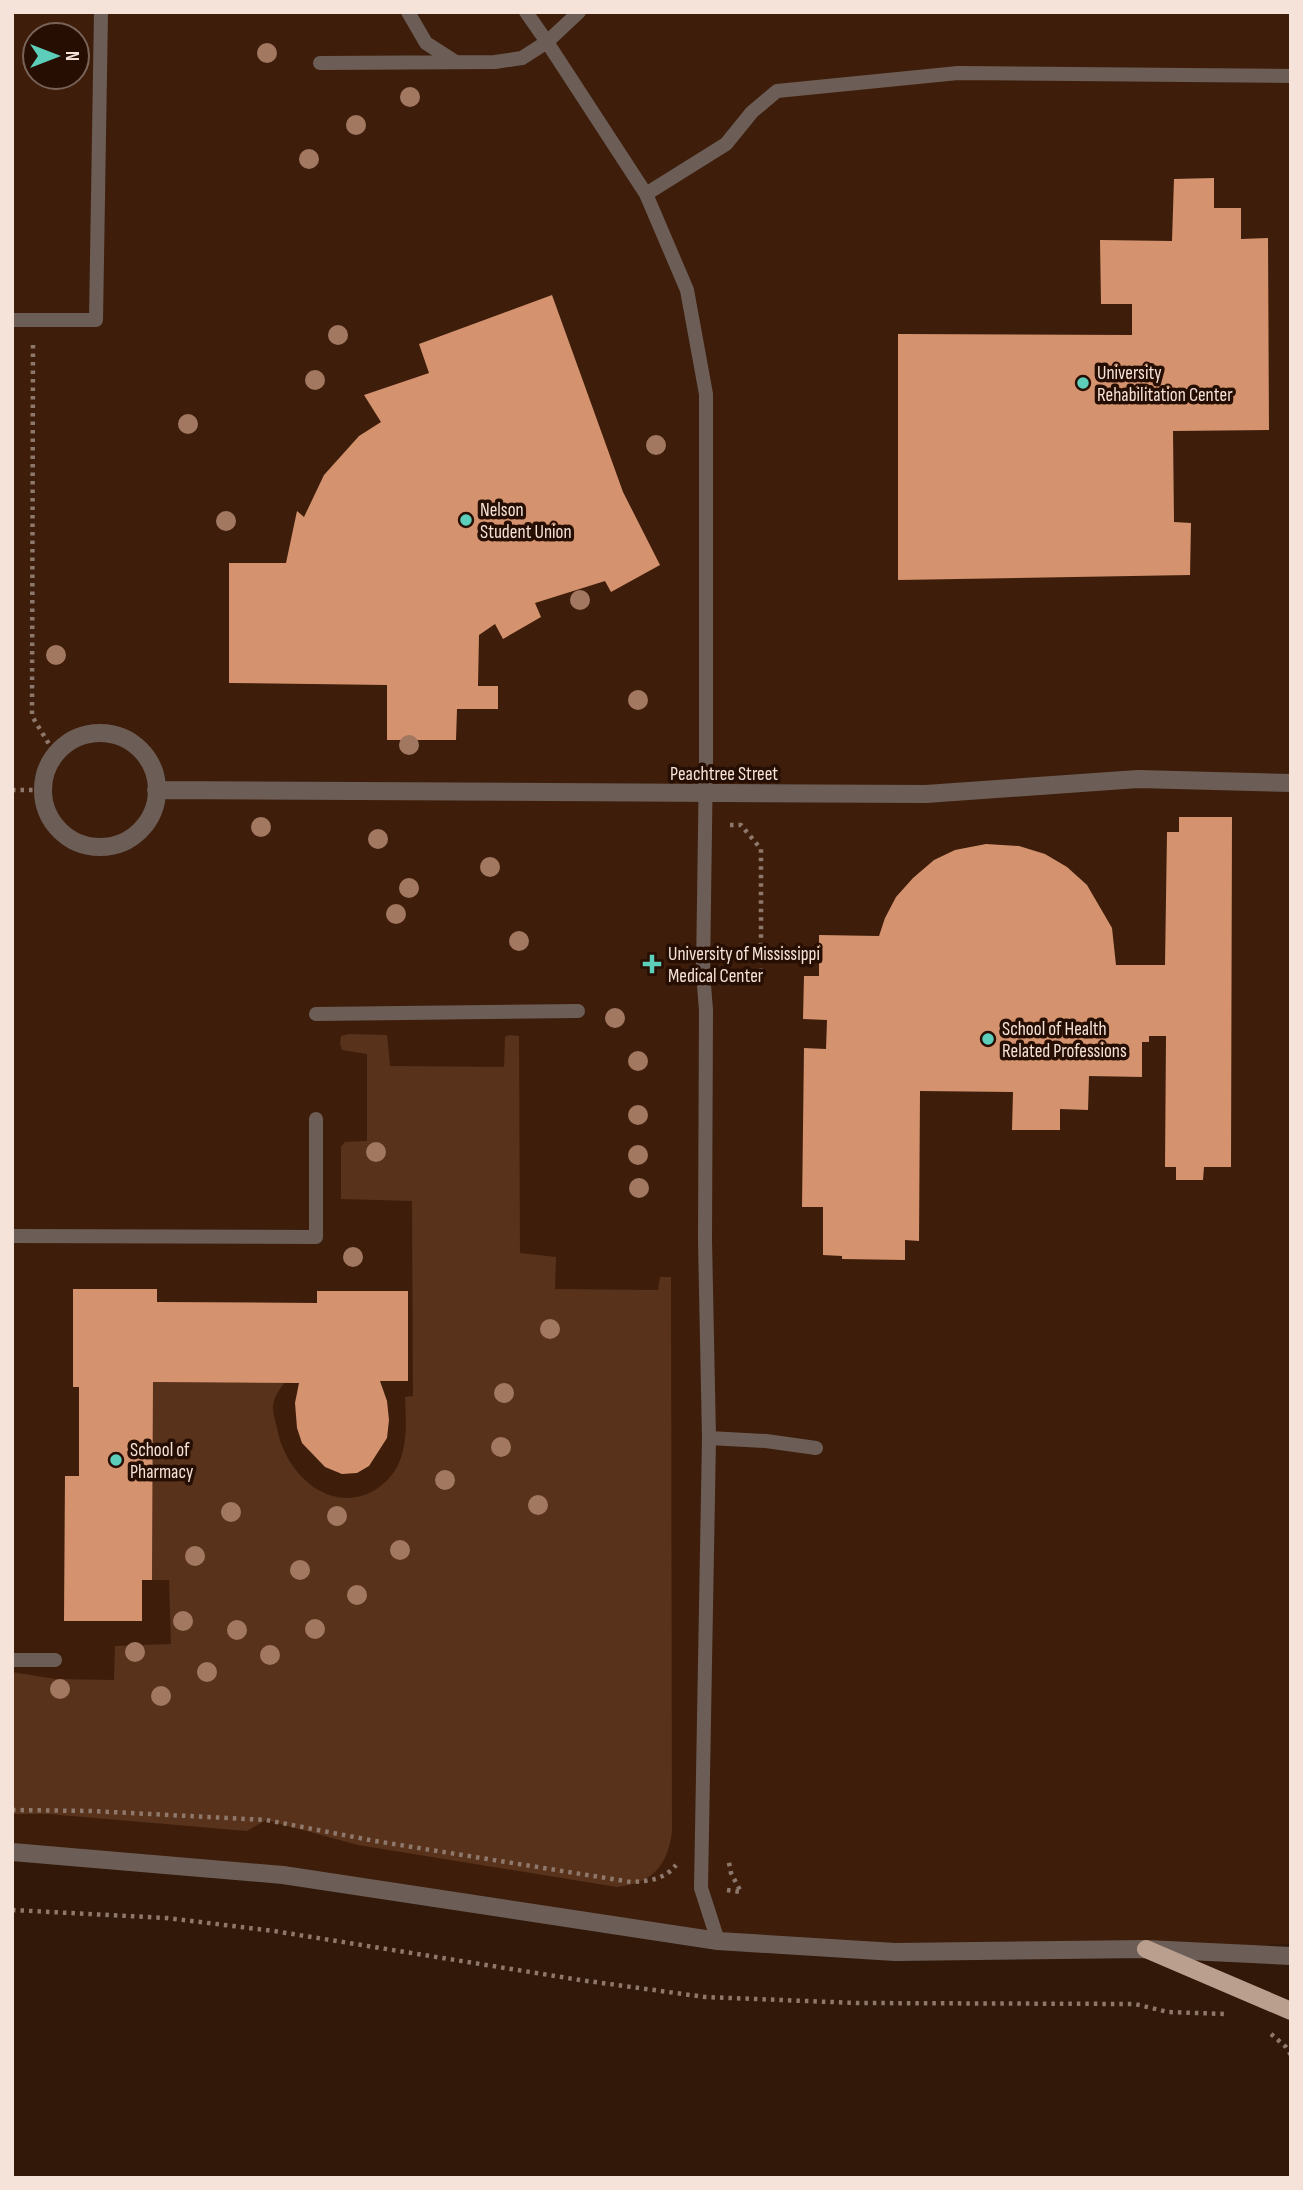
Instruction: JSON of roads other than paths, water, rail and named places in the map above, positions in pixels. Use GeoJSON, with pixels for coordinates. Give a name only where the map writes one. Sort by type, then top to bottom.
{"type":"FeatureCollection","features":[{"type":"Feature","properties":{"kind":"main road"},"geometry":{"type":"LineString","coordinates":[[1146,1949],[1291,2011]]}},
{"type":"Feature","properties":{"kind":"street"},"geometry":{"type":"LineString","coordinates":[[107,733],[125,739],[141,751],[152,767],[156,790],[155,804],[148,821],[136,834],[120,844],[103,847],[84,845],[68,838],[55,825],[45,809],[43,790],[45,771],[55,754],[70,741],[88,734],[107,733]]}},
{"type":"Feature","properties":{"kind":"street","name":"Peachtree Street"},"geometry":{"type":"LineString","coordinates":[[156,790],[926,794],[1138,779],[1291,783]]}},
{"type":"Feature","properties":{"kind":"street"},"geometry":{"type":"LineString","coordinates":[[12,1852],[283,1875],[718,1941],[895,1952],[1146,1949],[1291,1956]]}},
{"type":"Feature","properties":{"kind":"lane"},"geometry":{"type":"LineString","coordinates":[[12,320],[96,320],[101,12]]}},
{"type":"Feature","properties":{"kind":"lane"},"geometry":{"type":"LineString","coordinates":[[408,12],[426,43],[455,62]]}},
{"type":"Feature","properties":{"kind":"lane"},"geometry":{"type":"LineString","coordinates":[[526,12],[646,194],[687,290],[706,394],[703,974],[706,1010],[705,1240],[709,1438],[701,1888],[718,1941]]}},
{"type":"Feature","properties":{"kind":"lane"},"geometry":{"type":"LineString","coordinates":[[320,63],[495,62],[522,58],[547,42],[579,12]]}},
{"type":"Feature","properties":{"kind":"lane"},"geometry":{"type":"LineString","coordinates":[[646,194],[726,144],[752,112],[777,91],[958,72],[1291,76]]}},
{"type":"Feature","properties":{"kind":"lane"},"geometry":{"type":"LineString","coordinates":[[316,1014],[578,1011]]}},
{"type":"Feature","properties":{"kind":"lane"},"geometry":{"type":"LineString","coordinates":[[12,1236],[316,1237],[316,1119]]}},
{"type":"Feature","properties":{"kind":"lane"},"geometry":{"type":"LineString","coordinates":[[709,1438],[766,1441],[816,1448]]}},
{"type":"Feature","properties":{"kind":"lane"},"geometry":{"type":"LineString","coordinates":[[12,1660],[55,1660]]}},
{"type":"Feature","properties":{"kind":"place","name":"University Rehabilitation Center"},"geometry":{"type":"Point","coordinates":[1083,383]}},
{"type":"Feature","properties":{"kind":"place","name":"Nelson Student Union"},"geometry":{"type":"Point","coordinates":[466,520]}},
{"type":"Feature","properties":{"kind":"place","name":"University of Mississippi Medical Center"},"geometry":{"type":"Point","coordinates":[652,964]}},
{"type":"Feature","properties":{"kind":"place","name":"School of Health Related Professions"},"geometry":{"type":"Point","coordinates":[988,1039]}},
{"type":"Feature","properties":{"kind":"place","name":"School of Pharmacy"},"geometry":{"type":"Point","coordinates":[116,1460]}}]}
